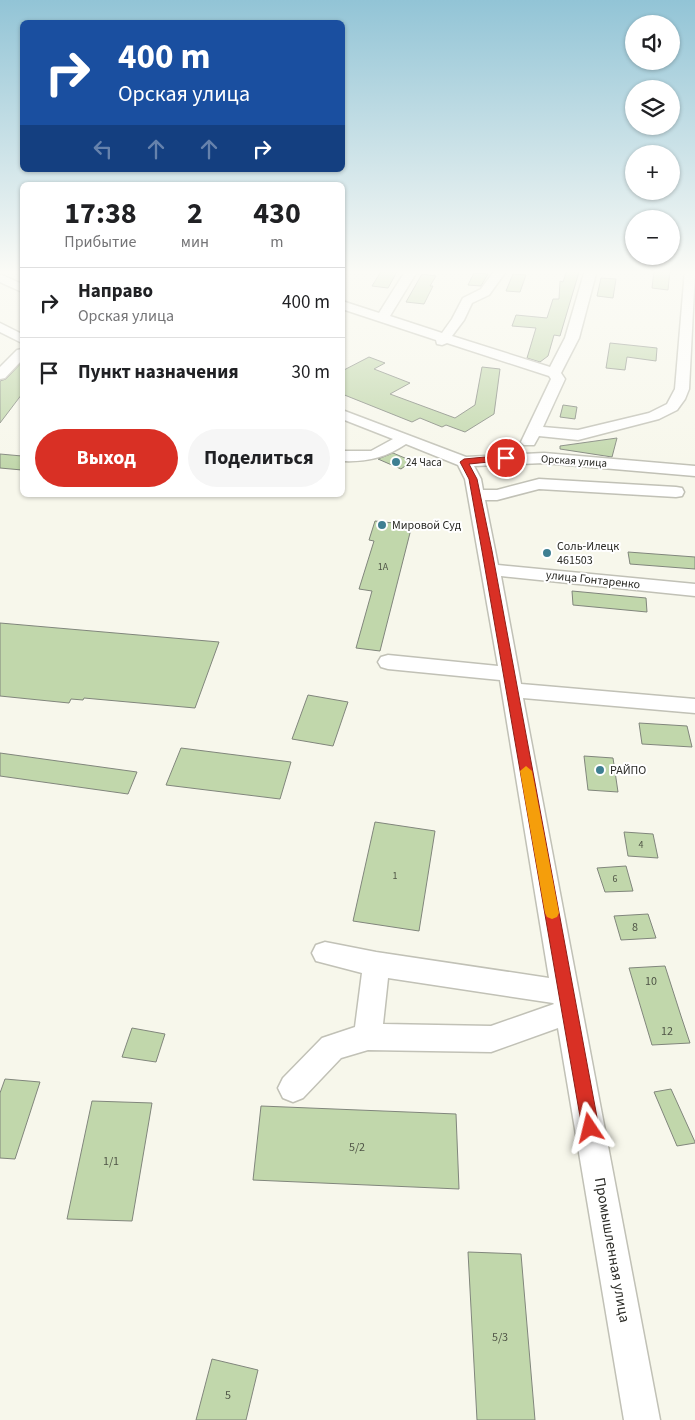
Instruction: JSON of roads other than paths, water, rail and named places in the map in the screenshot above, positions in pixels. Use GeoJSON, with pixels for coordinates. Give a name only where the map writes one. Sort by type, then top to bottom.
{"type":"FeatureCollection","features":[{"type":"Feature","properties":{"kind":"street"},"geometry":{"type":"LineString","coordinates":[[433,336],[556,375]]}},
{"type":"Feature","properties":{"kind":"street"},"geometry":{"type":"LineString","coordinates":[[443,340],[446,336]]}},
{"type":"Feature","properties":{"kind":"street"},"geometry":{"type":"LineString","coordinates":[[520,458],[535,431],[558,379],[556,375],[572,336]]}},
{"type":"Feature","properties":{"kind":"street"},"geometry":{"type":"LineString","coordinates":[[535,431],[578,435],[664,412],[675,405],[688,390],[689,336]]}},
{"type":"Feature","properties":{"kind":"street"},"geometry":{"type":"LineString","coordinates":[[0,375],[20,355]]}},
{"type":"Feature","properties":{"kind":"street","name":"Орская улица"},"geometry":{"type":"LineString","coordinates":[[345,415],[464,462],[544,458],[695,471]]}},
{"type":"Feature","properties":{"kind":"street"},"geometry":{"type":"LineString","coordinates":[[345,456],[369,457],[381,454],[405,438]]}},
{"type":"Feature","properties":{"kind":"street"},"geometry":{"type":"LineString","coordinates":[[539,484],[544,458]]}},
{"type":"Feature","properties":{"kind":"street","name":"Промышленная улица"},"geometry":{"type":"LineString","coordinates":[[464,462],[473,479],[511,682],[642,1420]]}},
{"type":"Feature","properties":{"kind":"street"},"geometry":{"type":"LineString","coordinates":[[476,495],[497,495],[539,484],[676,492]]}},
{"type":"Feature","properties":{"kind":"street","name":"улица Гонтаренко"},"geometry":{"type":"LineString","coordinates":[[490,570],[695,590]]}},
{"type":"Feature","properties":{"kind":"street"},"geometry":{"type":"LineString","coordinates":[[388,662],[511,682],[695,706]]}},
{"type":"Feature","properties":{"kind":"street"},"geometry":{"type":"LineString","coordinates":[[325,953],[568,1002]]}},
{"type":"Feature","properties":{"kind":"street"},"geometry":{"type":"LineString","coordinates":[[368,1037],[376,964]]}},
{"type":"Feature","properties":{"kind":"street"},"geometry":{"type":"LineString","coordinates":[[293,1088],[332,1047],[368,1037],[491,1039],[568,1002]]}},
{"type":"Feature","properties":{"kind":"place","name":"24 Часа"},"geometry":{"type":"Point","coordinates":[396,462]}},
{"type":"Feature","properties":{"kind":"place","name":"Мировой Суд"},"geometry":{"type":"Point","coordinates":[382,525]}},
{"type":"Feature","properties":{"kind":"place","name":"Соль-Илецк 461503"},"geometry":{"type":"Point","coordinates":[547,553]}},
{"type":"Feature","properties":{"kind":"place","name":"РАЙПО"},"geometry":{"type":"Point","coordinates":[600,770]}}]}
